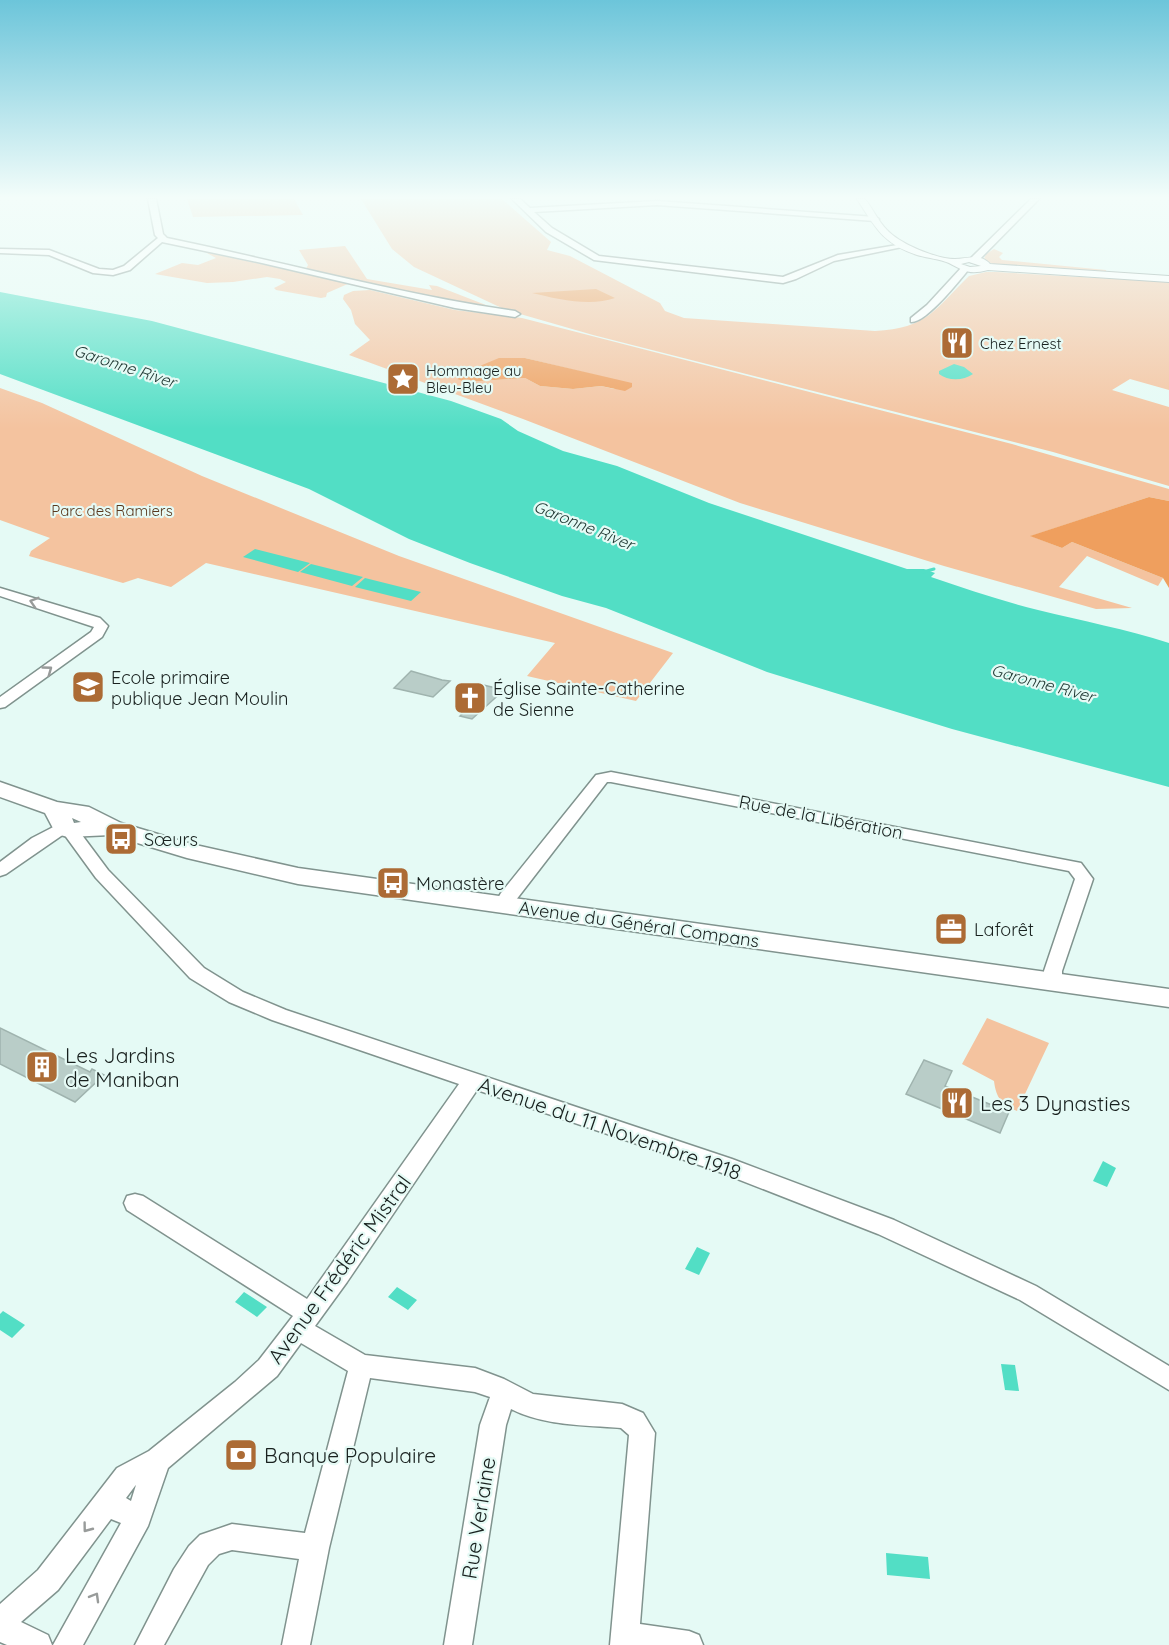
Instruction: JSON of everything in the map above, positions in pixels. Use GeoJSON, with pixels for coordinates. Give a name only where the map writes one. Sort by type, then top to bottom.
{"type":"FeatureCollection","features":[{"type":"Feature","properties":{"kind":"main road","name":"Avenue du Général Compans"},"geometry":{"type":"LineString","coordinates":[[0,789],[79,825],[256,868],[503,905],[1169,998]]}},
{"type":"Feature","properties":{"kind":"street"},"geometry":{"type":"LineString","coordinates":[[325,276],[455,305],[515,314]]}},
{"type":"Feature","properties":{"kind":"street"},"geometry":{"type":"LineString","coordinates":[[747,276],[783,280],[790,280],[796,276]]}},
{"type":"Feature","properties":{"kind":"street"},"geometry":{"type":"LineString","coordinates":[[914,320],[925,312],[952,276]]}},
{"type":"Feature","properties":{"kind":"street"},"geometry":{"type":"LineString","coordinates":[[1120,276],[1169,279]]}},
{"type":"Feature","properties":{"kind":"street"},"geometry":{"type":"LineString","coordinates":[[0,592],[94,621],[101,626],[97,634],[0,704]]}},
{"type":"Feature","properties":{"kind":"street","name":"Rue de la Libération"},"geometry":{"type":"LineString","coordinates":[[503,905],[602,778],[611,777],[1076,867],[1084,879],[1053,971],[1053,982]]}},
{"type":"Feature","properties":{"kind":"street"},"geometry":{"type":"LineString","coordinates":[[0,870],[38,842],[79,825]]}},
{"type":"Feature","properties":{"kind":"street","name":"Avenue du 11 Novembre 1918"},"geometry":{"type":"LineString","coordinates":[[79,825],[102,874],[197,973],[236,997],[279,1015],[724,1165],[886,1227],[1028,1293],[1169,1379]]}},
{"type":"Feature","properties":{"kind":"street","name":"Avenue Frédéric Mistral"},"geometry":{"type":"LineString","coordinates":[[38,1645],[0,1625],[48,1580],[126,1477],[158,1460],[268,1368],[305,1322],[472,1081]]}},
{"type":"Feature","properties":{"kind":"street"},"geometry":{"type":"LineString","coordinates":[[135,1203],[305,1322],[361,1366],[476,1380],[529,1405],[632,1419],[642,1432],[624,1640],[690,1645]]}},
{"type":"Feature","properties":{"kind":"street"},"geometry":{"type":"LineString","coordinates":[[298,1634],[315,1548],[361,1366]]}},
{"type":"Feature","properties":{"kind":"street","name":"Rue Verlaine"},"geometry":{"type":"LineString","coordinates":[[458,1645],[493,1425],[498,1406],[508,1394]]}},
{"type":"Feature","properties":{"kind":"street"},"geometry":{"type":"LineString","coordinates":[[67,1645],[140,1518],[158,1460]]}},
{"type":"Feature","properties":{"kind":"street"},"geometry":{"type":"LineString","coordinates":[[105,1503],[140,1518]]}},
{"type":"Feature","properties":{"kind":"street"},"geometry":{"type":"LineString","coordinates":[[149,1645],[194,1563],[206,1547],[220,1539],[232,1537],[315,1548]]}},
{"type":"Feature","properties":{"kind":"green space"},"geometry":{"type":"Polygon","coordinates":[[[165,276],[316,276],[350,283],[321,298],[276,290],[274,288],[286,282],[267,277],[207,283],[165,276]]]}},
{"type":"Feature","properties":{"kind":"green space"},"geometry":{"type":"Polygon","coordinates":[[[335,276],[365,276],[367,279],[432,290],[429,285],[437,286],[491,307],[458,304],[335,276]]]}},
{"type":"Feature","properties":{"kind":"green space"},"geometry":{"type":"Polygon","coordinates":[[[433,276],[608,276],[660,303],[665,311],[684,318],[875,331],[907,326],[919,321],[938,308],[970,276],[1061,276],[1169,282],[1169,390],[1130,379],[1112,390],[1169,407],[1169,486],[1053,452],[593,335],[506,310],[433,276]]]}},
{"type":"Feature","properties":{"kind":"green space"},"geometry":{"type":"Polygon","coordinates":[[[370,290],[455,310],[522,318],[1012,444],[1169,489],[1169,501],[1149,497],[1031,536],[1062,548],[1072,542],[1163,578],[1158,586],[1087,556],[1059,587],[1132,608],[1096,609],[944,566],[740,503],[349,355],[370,340],[355,324],[351,310],[343,299],[344,295],[353,291],[370,290]],[[525,358],[466,382],[525,378],[540,386],[573,389],[601,386],[614,389],[632,384],[525,358]]]}},
{"type":"Feature","properties":{"kind":"green space","name":"Parc des Ramiers"},"geometry":{"type":"Polygon","coordinates":[[[0,388],[42,403],[202,476],[399,556],[673,653],[636,701],[527,676],[555,643],[206,563],[171,587],[138,578],[123,583],[29,556],[31,551],[50,538],[0,520],[0,388]]]}},
{"type":"Feature","properties":{"kind":"green space"},"geometry":{"type":"Polygon","coordinates":[[[987,1018],[1049,1043],[1017,1111],[1001,1100],[996,1092],[994,1081],[962,1064],[987,1018]]]}},
{"type":"Feature","properties":{"kind":"shaded area"},"geometry":{"type":"Polygon","coordinates":[[[596,289],[615,298],[584,302],[532,293],[596,289]]]}},
{"type":"Feature","properties":{"kind":"shaded area"},"geometry":{"type":"Polygon","coordinates":[[[499,358],[525,358],[632,383],[632,387],[625,391],[601,386],[573,389],[540,386],[525,378],[466,382],[457,379],[470,370],[499,358]]]}},
{"type":"Feature","properties":{"kind":"shaded area"},"geometry":{"type":"Polygon","coordinates":[[[1149,497],[1169,501],[1169,588],[1163,578],[1072,542],[1062,548],[1030,536],[1149,497]]]}},
{"type":"Feature","properties":{"kind":"water","name":"Garonne River"},"geometry":{"type":"Polygon","coordinates":[[[0,292],[152,321],[451,401],[501,419],[518,431],[563,451],[617,466],[709,503],[907,569],[924,569],[935,573],[931,577],[998,599],[1169,643],[1169,787],[952,729],[767,672],[606,608],[562,596],[470,563],[409,539],[309,489],[0,374],[0,292]]]}},
{"type":"Feature","properties":{"kind":"water"},"geometry":{"type":"Polygon","coordinates":[[[954,364],[964,367],[973,374],[956,379],[939,374],[939,371],[954,364]]]}},
{"type":"Feature","properties":{"kind":"water"},"geometry":{"type":"Polygon","coordinates":[[[255,549],[310,563],[298,572],[243,557],[255,549]]]}},
{"type":"Feature","properties":{"kind":"water"},"geometry":{"type":"Polygon","coordinates":[[[311,564],[363,577],[352,586],[300,572],[311,564]]]}},
{"type":"Feature","properties":{"kind":"water"},"geometry":{"type":"Polygon","coordinates":[[[365,578],[421,592],[411,601],[355,587],[365,578]]]}},
{"type":"Feature","properties":{"kind":"water"},"geometry":{"type":"Polygon","coordinates":[[[1103,1161],[1116,1168],[1107,1187],[1093,1181],[1103,1161]]]}},
{"type":"Feature","properties":{"kind":"water"},"geometry":{"type":"Polygon","coordinates":[[[697,1247],[710,1253],[699,1275],[685,1269],[697,1247]]]}},
{"type":"Feature","properties":{"kind":"water"},"geometry":{"type":"Polygon","coordinates":[[[397,1287],[417,1300],[408,1310],[388,1297],[397,1287]]]}},
{"type":"Feature","properties":{"kind":"water"},"geometry":{"type":"Polygon","coordinates":[[[244,1292],[267,1307],[257,1317],[235,1302],[244,1292]]]}},
{"type":"Feature","properties":{"kind":"water"},"geometry":{"type":"Polygon","coordinates":[[[3,1311],[25,1325],[12,1338],[0,1330],[0,1314],[3,1311]]]}},
{"type":"Feature","properties":{"kind":"water"},"geometry":{"type":"Polygon","coordinates":[[[1001,1364],[1015,1365],[1019,1391],[1005,1390],[1001,1364]]]}},
{"type":"Feature","properties":{"kind":"water"},"geometry":{"type":"Polygon","coordinates":[[[886,1553],[928,1557],[930,1579],[887,1575],[886,1553]]]}},
{"type":"Feature","properties":{"kind":"building"},"geometry":{"type":"Polygon","coordinates":[[[411,671],[450,681],[433,697],[394,688],[411,671]]]}},
{"type":"Feature","properties":{"kind":"building"},"geometry":{"type":"Polygon","coordinates":[[[475,683],[504,690],[472,719],[460,716],[462,714],[460,713],[470,704],[458,700],[475,683]]]}},
{"type":"Feature","properties":{"kind":"building","name":"Les Jardins de Maniban"},"geometry":{"type":"Polygon","coordinates":[[[0,1028],[90,1072],[92,1069],[104,1075],[75,1102],[0,1064],[0,1028]]]}},
{"type":"Feature","properties":{"kind":"building","name":"Les 3 Dynasties"},"geometry":{"type":"Polygon","coordinates":[[[924,1060],[952,1071],[945,1086],[1009,1112],[1000,1133],[906,1094],[924,1060]]]}},
{"type":"Feature","properties":{"kind":"waterway"},"geometry":{"type":"LineString","coordinates":[[923,572],[934,569]]}},
{"type":"Feature","properties":{"kind":"place","name":"Chez Ernest"},"geometry":{"type":"Point","coordinates":[957,343]}},
{"type":"Feature","properties":{"kind":"place","name":"Hommage au Bleu-Bleu"},"geometry":{"type":"Point","coordinates":[403,379]}},
{"type":"Feature","properties":{"kind":"place","name":"Ecole primaire publique Jean Moulin"},"geometry":{"type":"Point","coordinates":[88,687]}},
{"type":"Feature","properties":{"kind":"place","name":"Église Sainte-Catherine de Sienne"},"geometry":{"type":"Point","coordinates":[470,698]}},
{"type":"Feature","properties":{"kind":"place","name":"Sœurs"},"geometry":{"type":"Point","coordinates":[121,839]}},
{"type":"Feature","properties":{"kind":"place","name":"Monastère"},"geometry":{"type":"Point","coordinates":[393,883]}},
{"type":"Feature","properties":{"kind":"place","name":"Laforêt"},"geometry":{"type":"Point","coordinates":[951,929]}},
{"type":"Feature","properties":{"kind":"place","name":"Les Jardins de Maniban"},"geometry":{"type":"Point","coordinates":[42,1067]}},
{"type":"Feature","properties":{"kind":"place","name":"Les 3 Dynasties"},"geometry":{"type":"Point","coordinates":[957,1103]}},
{"type":"Feature","properties":{"kind":"place","name":"Banque Populaire"},"geometry":{"type":"Point","coordinates":[241,1455]}}]}
